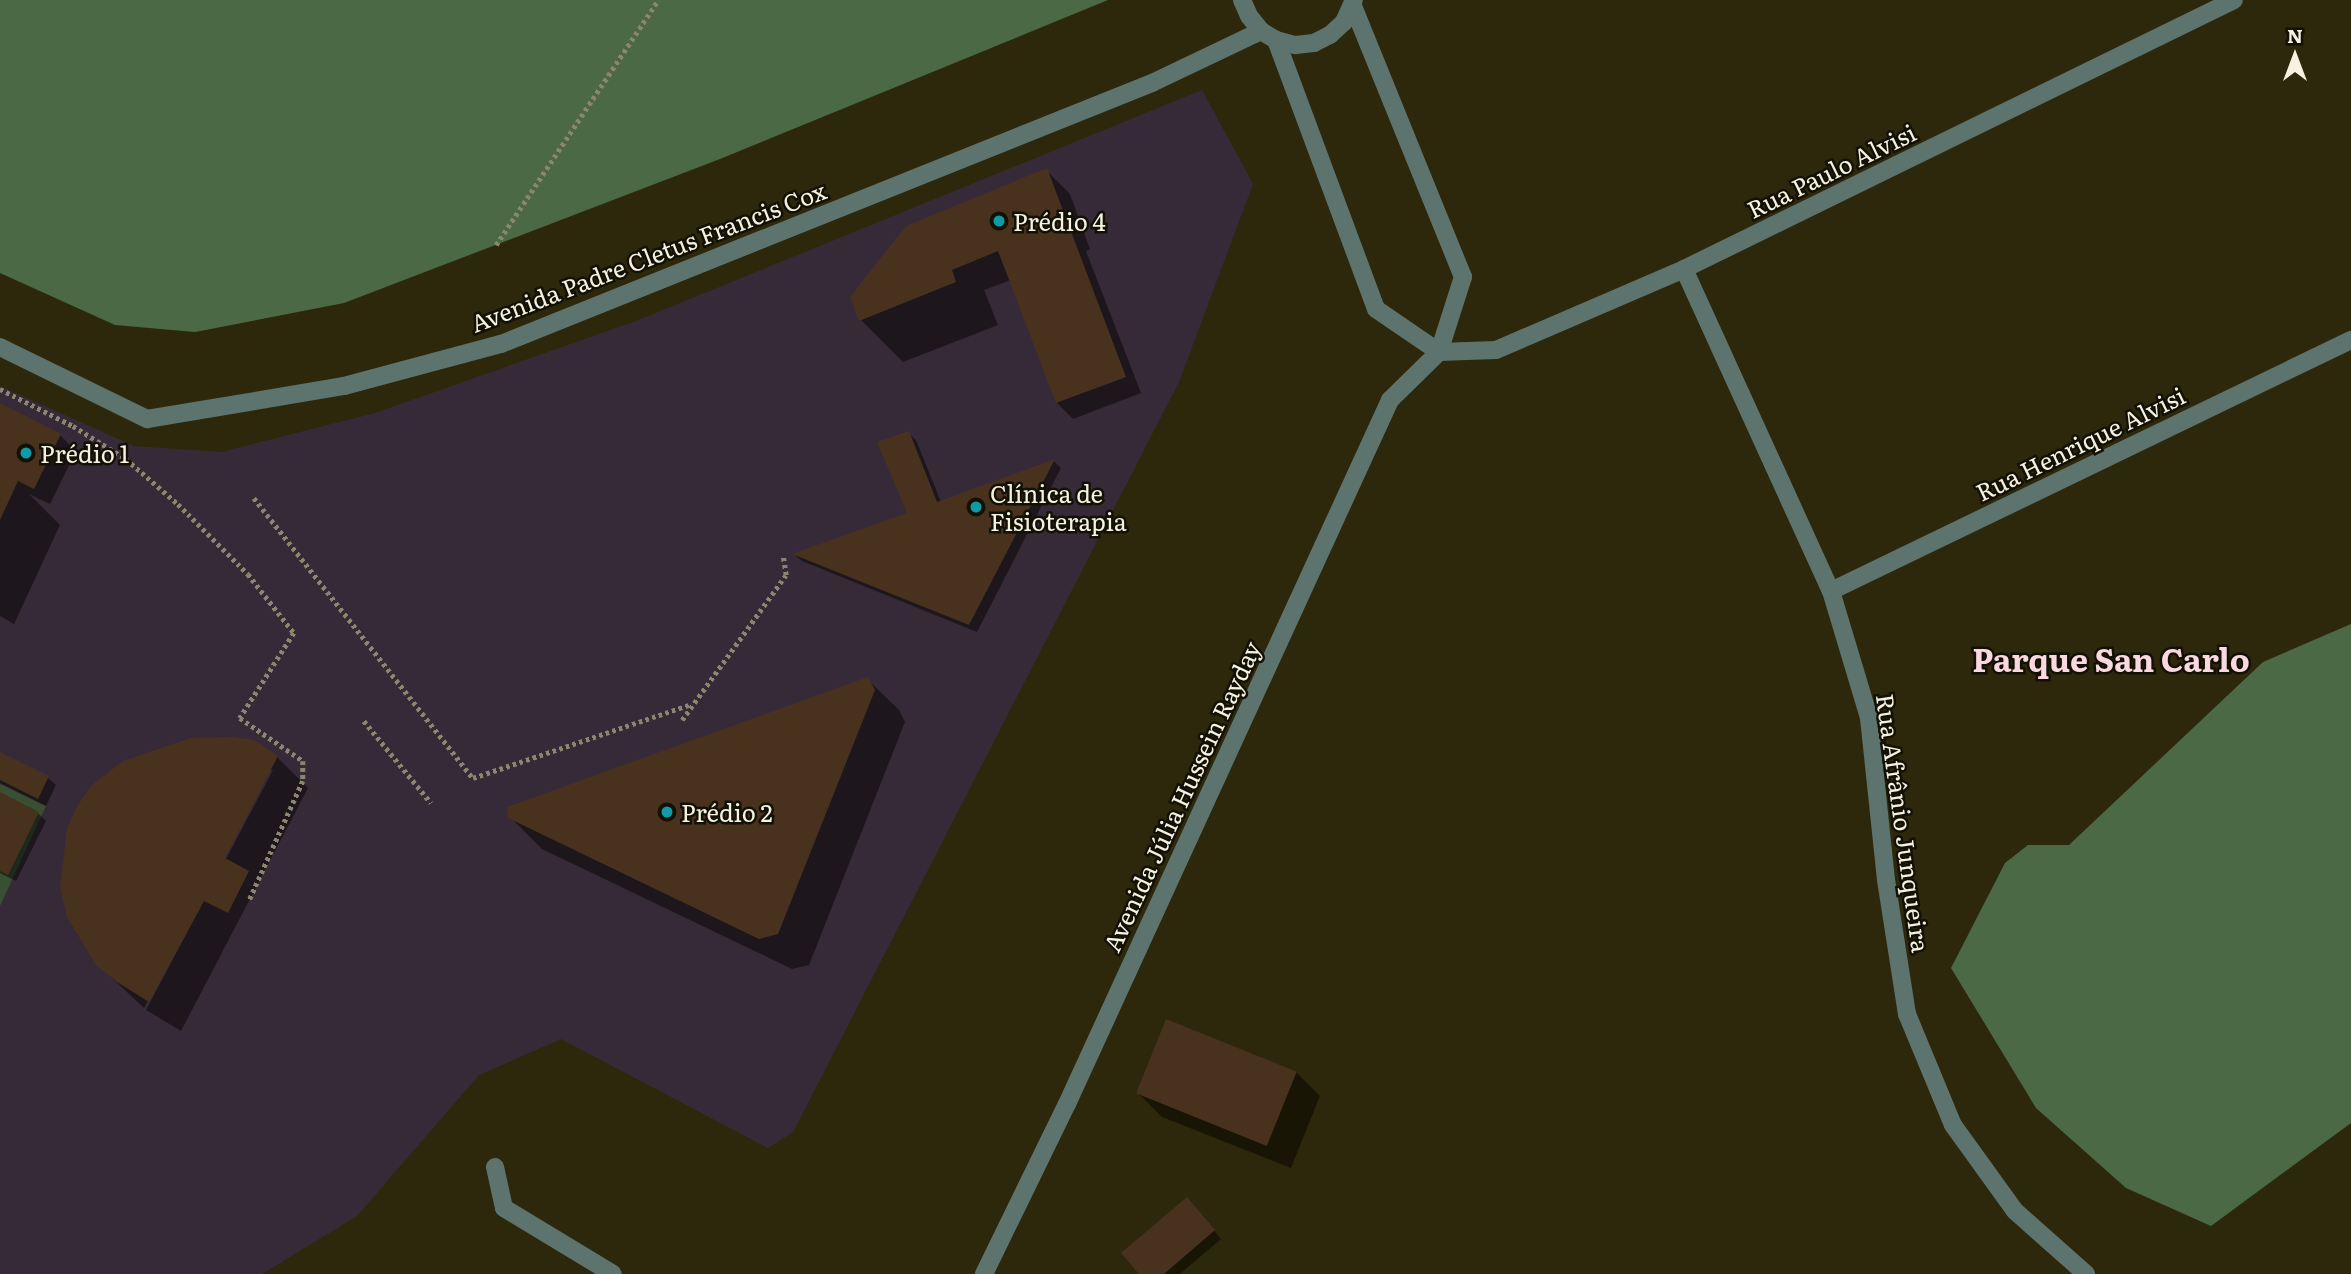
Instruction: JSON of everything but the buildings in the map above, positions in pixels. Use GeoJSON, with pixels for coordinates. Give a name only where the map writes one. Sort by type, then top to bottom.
{"type":"FeatureCollection","features":[{"type":"Feature","properties":{"kind":"street"},"geometry":{"type":"LineString","coordinates":[[1242,0],[1249,16],[1261,31],[1276,40],[1295,45],[1314,43],[1331,35],[1344,22],[1354,3]]}},
{"type":"Feature","properties":{"kind":"street","name":"Rua Paulo Alvisi"},"geometry":{"type":"LineString","coordinates":[[1439,352],[1496,350],[1684,269],[2234,0]]}},
{"type":"Feature","properties":{"kind":"street"},"geometry":{"type":"LineString","coordinates":[[1276,40],[1376,309],[1439,352],[1463,277],[1354,3]]}},
{"type":"Feature","properties":{"kind":"street","name":"Avenida Padre Cletus Francis Cox"},"geometry":{"type":"LineString","coordinates":[[0,347],[147,419],[344,386],[501,344],[1152,83],[1261,31]]}},
{"type":"Feature","properties":{"kind":"street","name":"Rua Afrânio Junqueira"},"geometry":{"type":"LineString","coordinates":[[1684,269],[1831,591],[1869,718],[1886,880],[1907,1014],[1953,1125],[2015,1211],[2086,1274]]}},
{"type":"Feature","properties":{"kind":"street","name":"Rua Henrique Alvisi"},"geometry":{"type":"LineString","coordinates":[[1831,591],[2351,340]]}},
{"type":"Feature","properties":{"kind":"street","name":"Avenida Júlia Hussein Rayday"},"geometry":{"type":"LineString","coordinates":[[984,1274],[1067,1104],[1390,400],[1439,352]]}},
{"type":"Feature","properties":{"kind":"street"},"geometry":{"type":"LineString","coordinates":[[495,1167],[504,1208],[613,1274]]}},
{"type":"Feature","properties":{"kind":"path"},"geometry":{"type":"LineString","coordinates":[[496,245],[658,0]]}},
{"type":"Feature","properties":{"kind":"path"},"geometry":{"type":"LineString","coordinates":[[0,389],[73,426],[126,459],[178,504],[248,574],[294,632],[240,718],[303,761],[303,781],[249,901]]}},
{"type":"Feature","properties":{"kind":"path"},"geometry":{"type":"LineString","coordinates":[[254,498],[473,778],[691,704]]}},
{"type":"Feature","properties":{"kind":"path"},"geometry":{"type":"LineString","coordinates":[[682,720],[786,575],[783,555]]}},
{"type":"Feature","properties":{"kind":"path"},"geometry":{"type":"LineString","coordinates":[[364,721],[431,803]]}},
{"type":"Feature","properties":{"kind":"shaded area"},"geometry":{"type":"Polygon","coordinates":[[[1202,90],[1253,184],[1179,382],[793,1132],[768,1148],[561,1039],[479,1075],[357,1216],[262,1274],[0,1274],[0,386],[134,446],[222,452],[375,413],[636,321],[1202,90]]]}},
{"type":"Feature","properties":{"kind":"green space"},"geometry":{"type":"Polygon","coordinates":[[[0,0],[1108,0],[720,159],[344,303],[195,332],[115,325],[0,273],[0,0]]]}},
{"type":"Feature","properties":{"kind":"green space"},"geometry":{"type":"Polygon","coordinates":[[[2351,624],[2351,1123],[2211,1226],[2126,1188],[2036,1108],[1951,968],[2005,863],[2028,845],[2069,845],[2263,662],[2351,624]]]}},
{"type":"Feature","properties":{"kind":"green space"},"geometry":{"type":"Polygon","coordinates":[[[0,784],[46,806],[0,906],[0,784]]]}},
{"type":"Feature","properties":{"kind":"place","name":"Prédio 4"},"geometry":{"type":"Point","coordinates":[999,221]}},
{"type":"Feature","properties":{"kind":"place","name":"Prédio 1"},"geometry":{"type":"Point","coordinates":[26,453]}},
{"type":"Feature","properties":{"kind":"place","name":"Clínica de Fisioterapia"},"geometry":{"type":"Point","coordinates":[976,507]}},
{"type":"Feature","properties":{"kind":"place","name":"Prédio 2"},"geometry":{"type":"Point","coordinates":[667,812]}},
{"type":"Feature","properties":{"kind":"district","name":"Parque San Carlo"},"geometry":{"type":"Point","coordinates":[2111,658]}}]}
